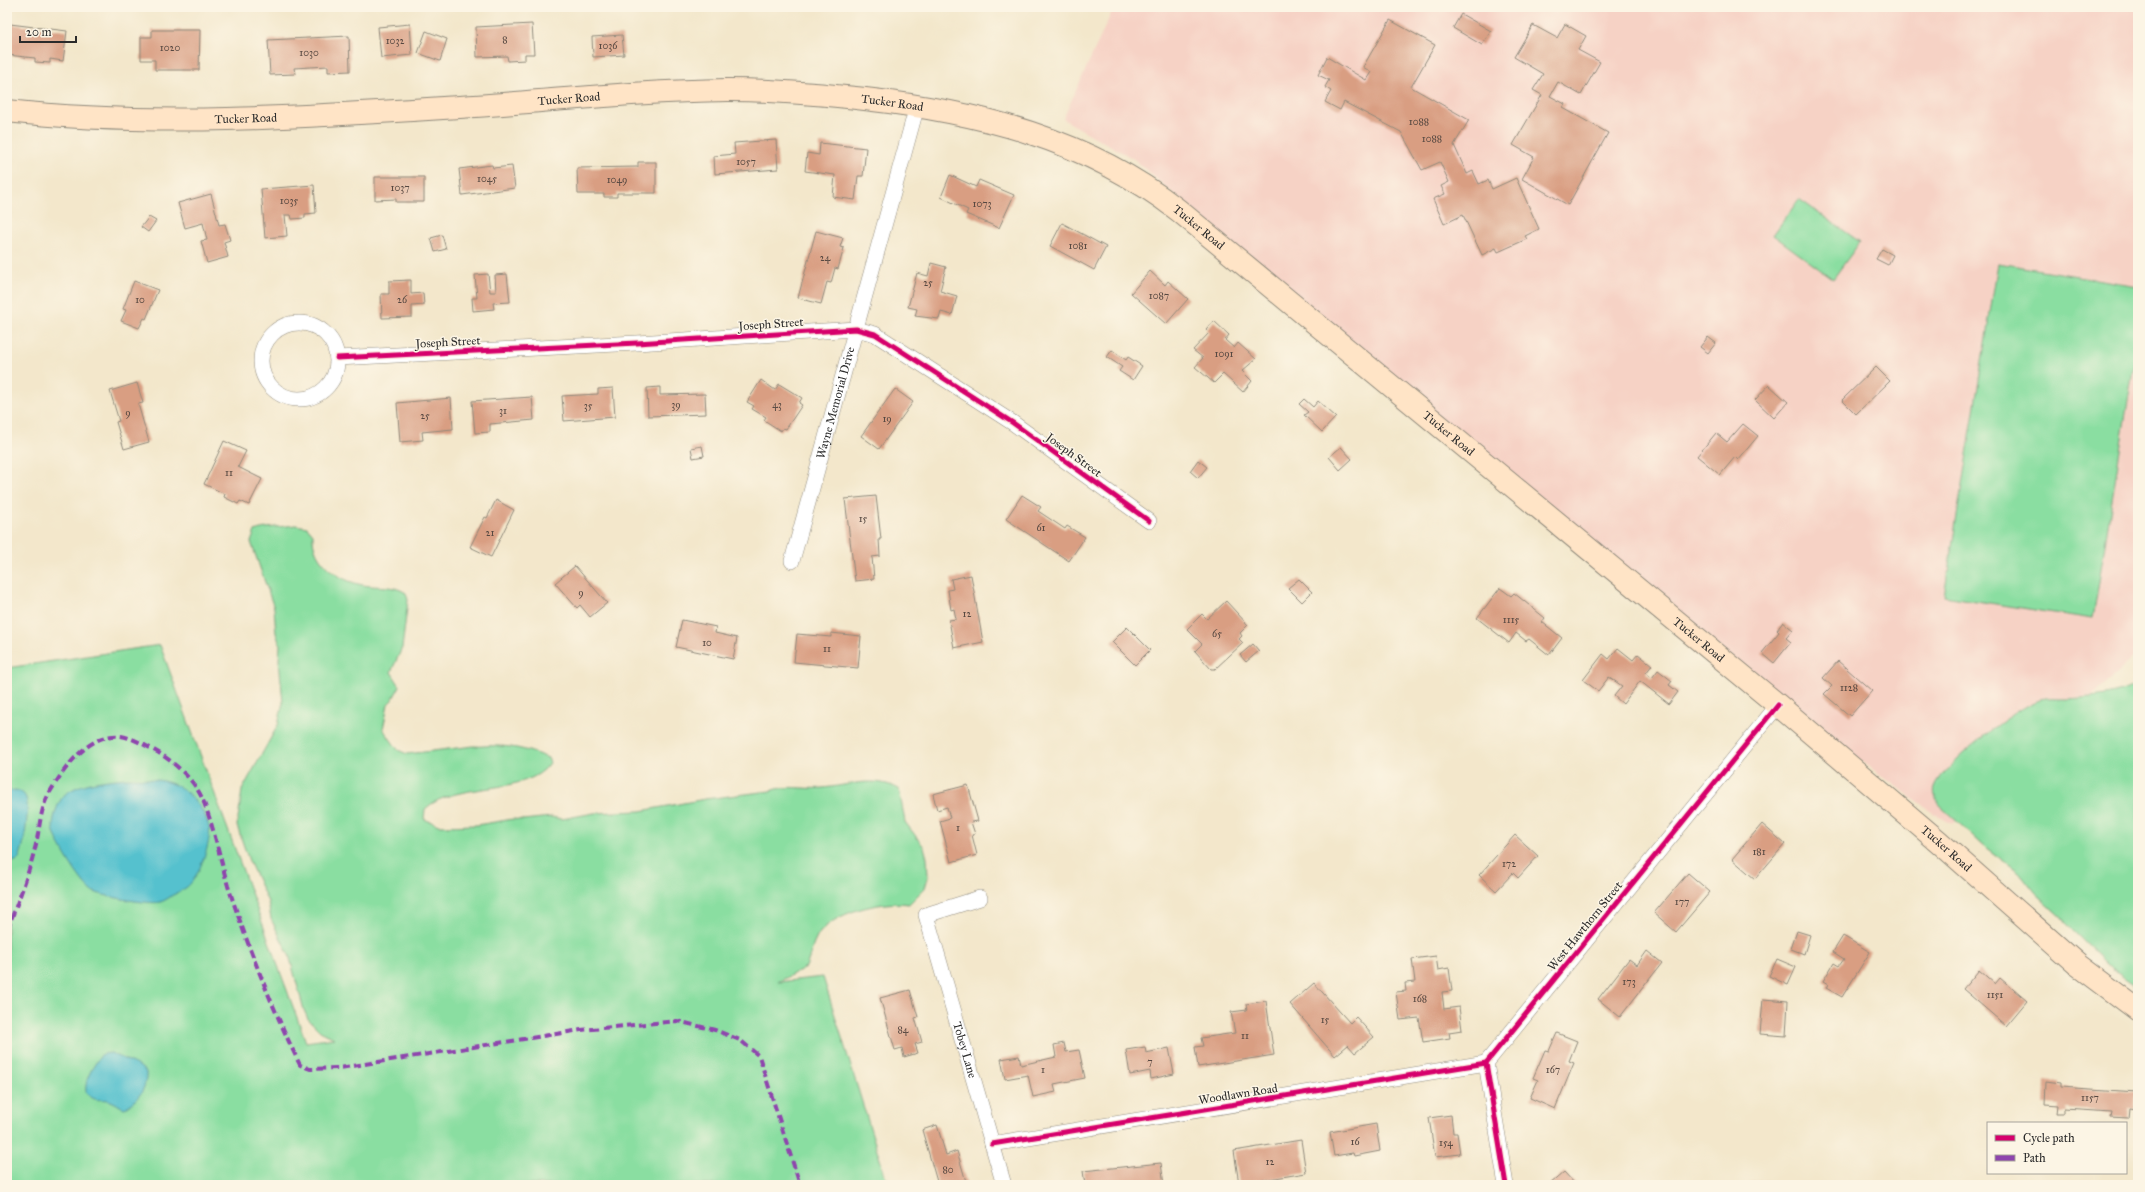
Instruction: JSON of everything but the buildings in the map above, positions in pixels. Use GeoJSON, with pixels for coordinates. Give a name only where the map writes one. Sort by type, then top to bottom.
{"type":"FeatureCollection","features":[{"type":"Feature","properties":{"kind":"main road","name":"Tucker Road"},"geometry":{"type":"LineString","coordinates":[[7,111],[144,120],[224,119],[324,116],[724,90],[779,91],[917,106],[996,122],[1070,147],[1118,169],[1159,195],[1778,705],[1938,841],[2078,965],[2138,1010]]}},
{"type":"Feature","properties":{"kind":"street","name":"Wayne Memorial Drive"},"geometry":{"type":"LineString","coordinates":[[792,561],[917,106]]}},
{"type":"Feature","properties":{"kind":"street"},"geometry":{"type":"LineString","coordinates":[[296,323],[310,324],[324,332],[333,344],[337,358],[335,373],[328,386],[316,396],[302,400],[287,398],[274,391],[264,379],[260,364],[262,349],[270,336],[281,327],[296,323]]}},
{"type":"Feature","properties":{"kind":"street","name":"Joseph Street"},"geometry":{"type":"LineString","coordinates":[[337,358],[637,343],[856,329],[875,334],[1013,423],[1149,521]]}},
{"type":"Feature","properties":{"kind":"street","name":"West Hawthorn Street"},"geometry":{"type":"LineString","coordinates":[[1486,1063],[1778,705]]}},
{"type":"Feature","properties":{"kind":"street","name":"Tobey Lane"},"geometry":{"type":"LineString","coordinates":[[980,898],[926,915],[1004,1185]]}},
{"type":"Feature","properties":{"kind":"street"},"geometry":{"type":"LineString","coordinates":[[1486,1063],[1506,1185]]}},
{"type":"Feature","properties":{"kind":"street","name":"Woodlawn Road"},"geometry":{"type":"LineString","coordinates":[[992,1144],[1486,1063]]}},
{"type":"Feature","properties":{"kind":"shaded area"},"geometry":{"type":"Polygon","coordinates":[[[1114,7],[2138,7],[2138,654],[1952,824],[1930,811],[1749,679],[1225,240],[1134,159],[1063,119],[1114,7]]]}},
{"type":"Feature","properties":{"kind":"green space"},"geometry":{"type":"Polygon","coordinates":[[[1799,199],[1860,242],[1833,279],[1773,235],[1799,199]]]}},
{"type":"Feature","properties":{"kind":"green space"},"geometry":{"type":"Polygon","coordinates":[[[1998,263],[2138,286],[2138,338],[2093,619],[1944,596],[1998,263]]]}},
{"type":"Feature","properties":{"kind":"green space"},"geometry":{"type":"Polygon","coordinates":[[[295,525],[307,527],[313,534],[317,553],[328,568],[336,574],[354,583],[369,586],[391,587],[406,593],[408,600],[402,648],[391,672],[400,686],[388,704],[383,729],[398,750],[407,754],[474,746],[503,746],[523,749],[548,758],[550,763],[539,774],[525,780],[509,785],[454,794],[438,800],[425,809],[424,819],[441,826],[477,825],[513,819],[523,820],[551,817],[562,819],[594,813],[641,811],[705,799],[770,791],[782,788],[822,788],[861,782],[880,783],[899,789],[905,822],[924,847],[927,858],[928,877],[925,888],[909,904],[898,903],[872,906],[845,915],[834,921],[824,928],[817,937],[806,967],[778,982],[823,977],[888,1185],[7,1185],[7,668],[160,645],[306,1042],[334,1038],[320,1031],[308,1019],[304,1010],[289,955],[271,919],[268,902],[249,861],[237,826],[242,790],[278,725],[283,703],[279,660],[280,645],[276,633],[274,608],[251,542],[255,531],[295,525]]]}},
{"type":"Feature","properties":{"kind":"green space"},"geometry":{"type":"Polygon","coordinates":[[[2138,682],[2138,987],[2113,970],[2065,923],[2062,917],[2036,893],[2021,874],[1985,847],[1938,804],[1934,791],[1941,777],[1965,751],[1999,724],[2029,705],[2043,699],[2083,698],[2114,693],[2131,687],[2138,682]]]}},
{"type":"Feature","properties":{"kind":"water"},"geometry":{"type":"Polygon","coordinates":[[[126,778],[163,781],[177,786],[184,790],[196,802],[208,822],[209,840],[201,865],[194,879],[185,888],[160,902],[155,903],[125,900],[92,891],[75,871],[58,841],[53,827],[55,812],[59,802],[65,794],[88,784],[126,778]]]}},
{"type":"Feature","properties":{"kind":"water"},"geometry":{"type":"Polygon","coordinates":[[[16,790],[22,793],[26,798],[26,829],[18,860],[7,864],[7,791],[16,790]]]}},
{"type":"Feature","properties":{"kind":"water"},"geometry":{"type":"Polygon","coordinates":[[[111,1053],[139,1066],[146,1072],[145,1084],[141,1093],[138,1098],[125,1108],[109,1100],[93,1098],[86,1092],[90,1072],[102,1054],[111,1053]]]}},
{"type":"Feature","properties":{"kind":"marked path"},"geometry":{"type":"LineString","coordinates":[[7,930],[22,891],[36,844],[44,806],[50,792],[70,763],[89,746],[110,736],[126,737],[159,753],[184,772],[199,791],[210,818],[228,886],[244,932],[270,999],[300,1065],[310,1069],[340,1068],[581,1030],[677,1021],[715,1030],[740,1040],[759,1056],[800,1185]]}},
{"type":"Feature","properties":{"kind":"cycle path"},"geometry":{"type":"LineString","coordinates":[[337,358],[637,343],[856,329],[875,334],[1013,423],[1149,521]]}},
{"type":"Feature","properties":{"kind":"cycle path"},"geometry":{"type":"LineString","coordinates":[[1506,1185],[1486,1063],[1778,705]]}},
{"type":"Feature","properties":{"kind":"cycle path"},"geometry":{"type":"LineString","coordinates":[[992,1144],[1486,1063]]}}]}
